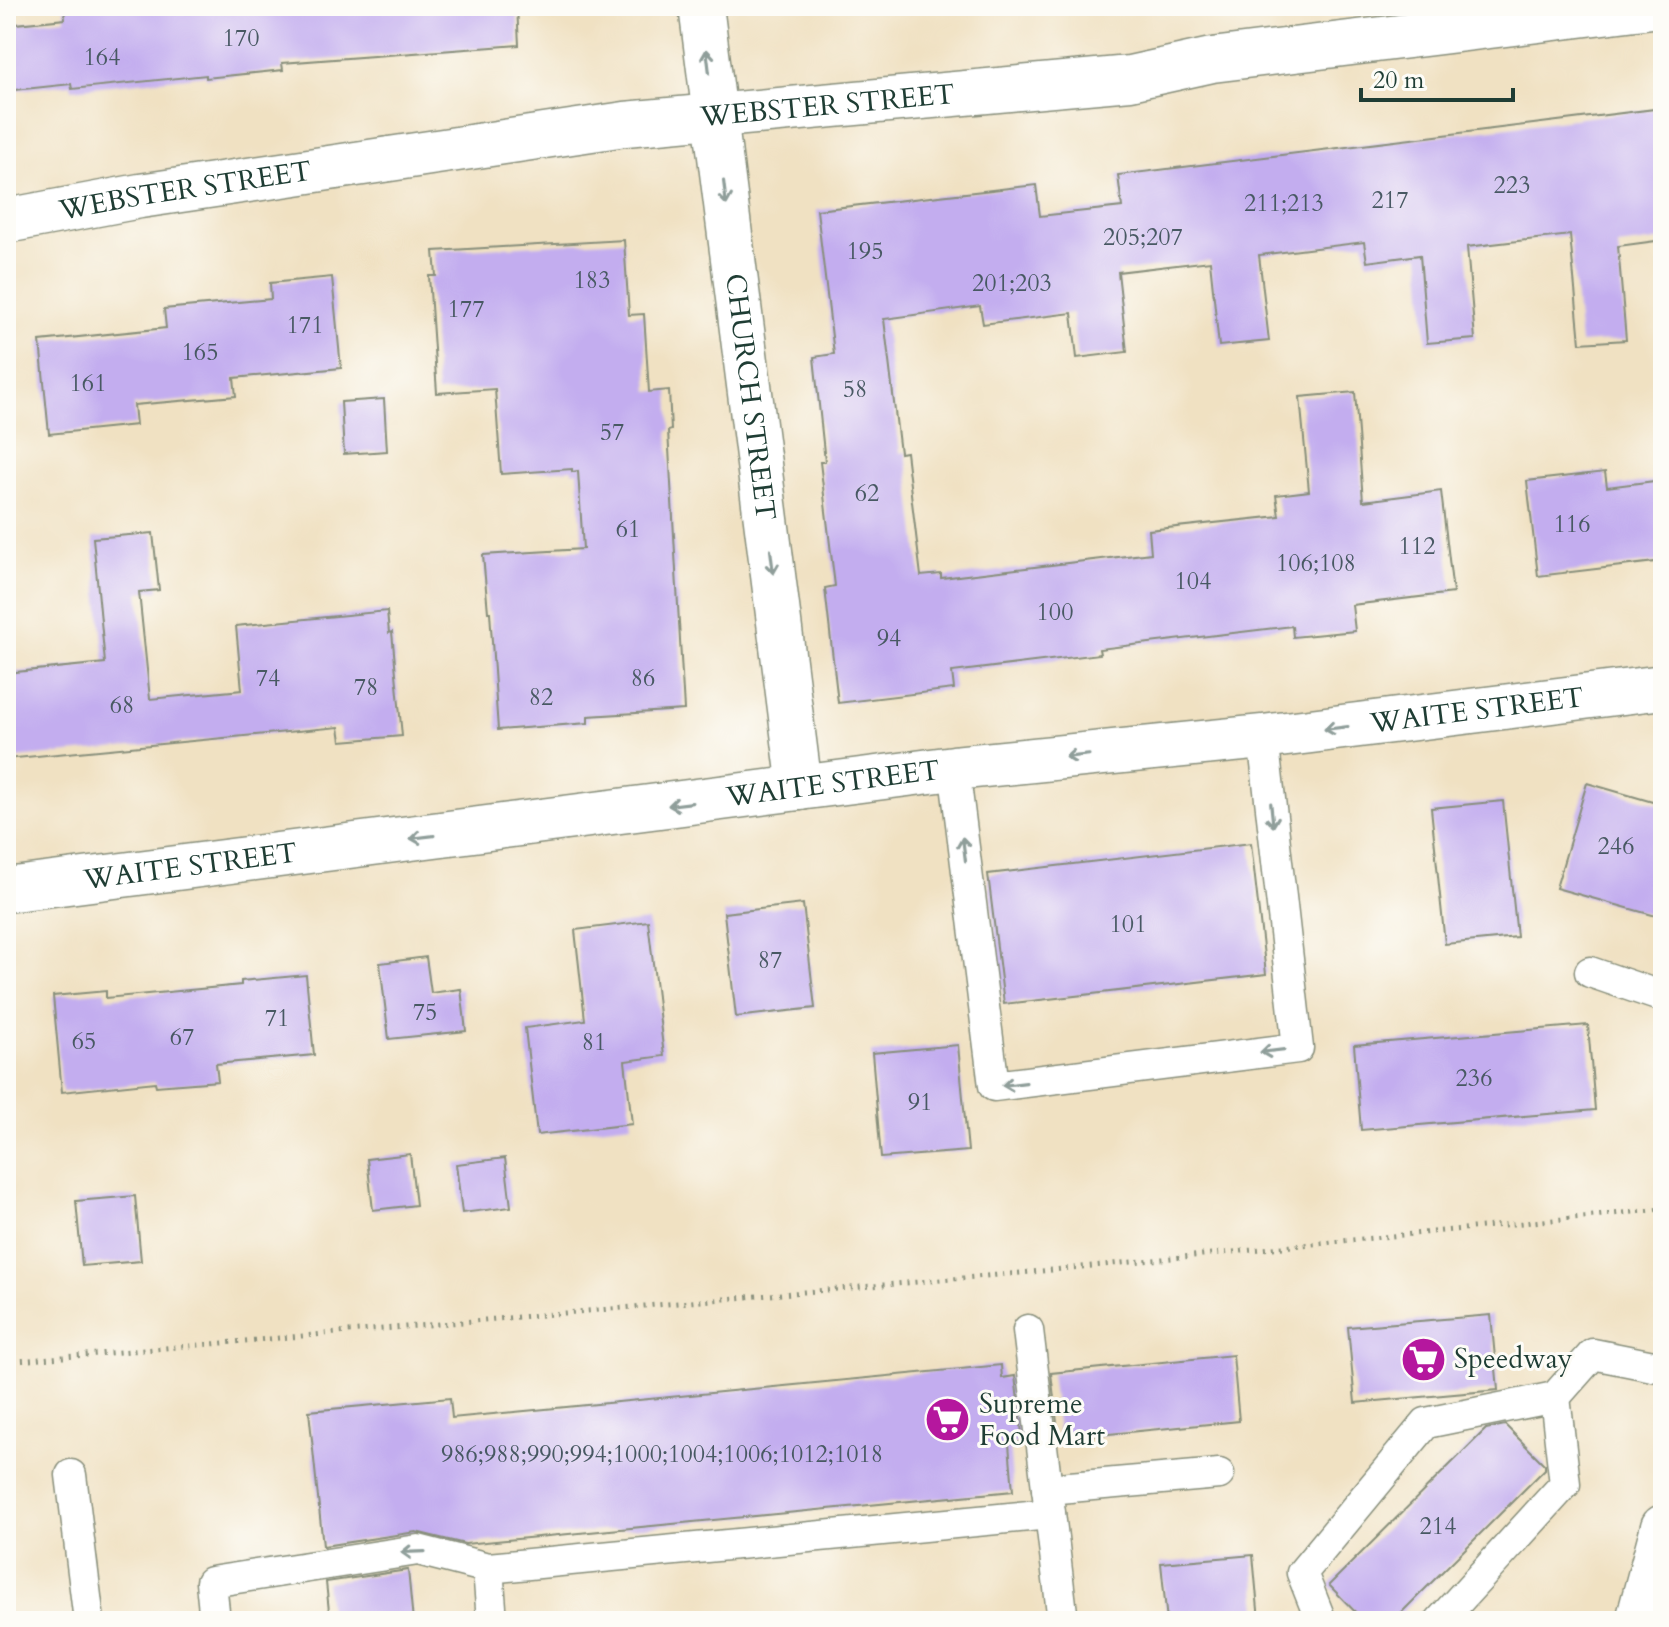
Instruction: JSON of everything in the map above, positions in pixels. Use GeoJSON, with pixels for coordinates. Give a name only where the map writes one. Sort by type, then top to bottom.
{"type":"FeatureCollection","features":[{"type":"Feature","properties":{"kind":"street","name":"CHURCH STREET"},"geometry":{"type":"LineString","coordinates":[[701,6],[800,788]]}},
{"type":"Feature","properties":{"kind":"street","name":"WEBSTER STREET"},"geometry":{"type":"LineString","coordinates":[[6,221],[156,194],[625,124],[1130,78],[1212,60],[1516,14],[1652,6]]}},
{"type":"Feature","properties":{"kind":"street","name":"WAITE STREET"},"geometry":{"type":"LineString","coordinates":[[6,890],[954,768],[1263,737],[1663,687]]}},
{"type":"Feature","properties":{"kind":"street"},"geometry":{"type":"LineString","coordinates":[[1638,1621],[1663,1527]]}},
{"type":"Feature","properties":{"kind":"lane"},"geometry":{"type":"LineString","coordinates":[[954,768],[994,1086],[1298,1048],[1263,737]]}},
{"type":"Feature","properties":{"kind":"lane"},"geometry":{"type":"LineString","coordinates":[[1590,972],[1663,997]]}},
{"type":"Feature","properties":{"kind":"lane"},"geometry":{"type":"LineString","coordinates":[[1028,1330],[1063,1621]]}},
{"type":"Feature","properties":{"kind":"lane"},"geometry":{"type":"LineString","coordinates":[[1321,1621],[1302,1573],[1426,1423],[1555,1397],[1593,1354],[1663,1368]]}},
{"type":"Feature","properties":{"kind":"lane"},"geometry":{"type":"LineString","coordinates":[[1440,1621],[1565,1484],[1555,1397]]}},
{"type":"Feature","properties":{"kind":"lane"},"geometry":{"type":"LineString","coordinates":[[215,1621],[211,1582],[418,1550],[488,1568],[1048,1502],[1219,1474]]}},
{"type":"Feature","properties":{"kind":"lane"},"geometry":{"type":"LineString","coordinates":[[71,1475],[89,1621]]}},
{"type":"Feature","properties":{"kind":"lane"},"geometry":{"type":"LineString","coordinates":[[488,1568],[492,1621]]}},
{"type":"Feature","properties":{"kind":"path"},"geometry":{"type":"LineString","coordinates":[[6,1362],[974,1277],[1448,1233],[1663,1209]]}},
{"type":"Feature","properties":{"kind":"building"},"geometry":{"type":"Polygon","coordinates":[[[64,6],[517,6],[519,45],[282,63],[283,70],[206,78],[206,75],[72,89],[71,84],[6,91],[6,25],[65,19],[64,6]]]}},
{"type":"Feature","properties":{"kind":"building"},"geometry":{"type":"Polygon","coordinates":[[[1663,108],[1663,240],[1618,246],[1626,340],[1580,343],[1570,235],[1467,247],[1475,339],[1427,343],[1420,255],[1367,262],[1364,242],[1259,255],[1269,341],[1219,346],[1210,261],[1118,272],[1127,352],[1077,358],[1072,313],[983,324],[980,306],[884,319],[900,453],[906,452],[921,576],[941,574],[941,578],[1151,553],[1149,530],[1279,516],[1276,495],[1309,491],[1300,397],[1355,392],[1363,501],[1441,491],[1453,593],[1352,605],[1355,631],[1293,637],[1292,626],[1099,649],[1100,654],[952,672],[954,689],[838,703],[825,588],[835,586],[820,462],[825,462],[814,357],[834,354],[817,210],[1036,185],[1040,216],[1122,207],[1118,175],[1663,108]]]}},
{"type":"Feature","properties":{"kind":"building"},"geometry":{"type":"Polygon","coordinates":[[[624,240],[629,315],[644,314],[649,392],[669,390],[671,430],[668,431],[684,710],[588,716],[588,723],[498,730],[483,555],[583,549],[578,471],[501,474],[495,389],[437,393],[429,276],[436,276],[434,251],[624,240]]]}},
{"type":"Feature","properties":{"kind":"building"},"geometry":{"type":"Polygon","coordinates":[[[332,277],[341,368],[234,378],[236,396],[134,405],[136,425],[49,434],[40,341],[166,328],[164,309],[271,299],[270,283],[332,277]]]}},
{"type":"Feature","properties":{"kind":"building"},"geometry":{"type":"Polygon","coordinates":[[[384,399],[387,451],[344,454],[341,402],[384,399]]]}},
{"type":"Feature","properties":{"kind":"building"},"geometry":{"type":"Polygon","coordinates":[[[1605,472],[1607,487],[1663,480],[1663,561],[1538,576],[1527,481],[1605,472]]]}},
{"type":"Feature","properties":{"kind":"building"},"geometry":{"type":"Polygon","coordinates":[[[153,533],[159,590],[139,592],[150,699],[242,690],[236,626],[387,611],[389,633],[392,632],[402,736],[341,741],[339,727],[6,759],[6,673],[105,663],[93,538],[153,533]]]}},
{"type":"Feature","properties":{"kind":"building"},"geometry":{"type":"Polygon","coordinates":[[[1587,783],[1663,805],[1663,918],[1556,888],[1587,783]]]}},
{"type":"Feature","properties":{"kind":"building"},"geometry":{"type":"Polygon","coordinates":[[[1503,801],[1517,937],[1445,944],[1431,808],[1503,801]]]}},
{"type":"Feature","properties":{"kind":"building"},"geometry":{"type":"Polygon","coordinates":[[[1251,843],[1266,974],[1004,1004],[988,874],[1251,843]]]}},
{"type":"Feature","properties":{"kind":"building"},"geometry":{"type":"Polygon","coordinates":[[[803,904],[815,1008],[736,1017],[724,913],[803,904]]]}},
{"type":"Feature","properties":{"kind":"building"},"geometry":{"type":"Polygon","coordinates":[[[648,921],[664,1056],[625,1061],[632,1124],[537,1135],[525,1028],[585,1020],[575,930],[648,921]]]}},
{"type":"Feature","properties":{"kind":"building"},"geometry":{"type":"Polygon","coordinates":[[[426,957],[431,993],[461,989],[466,1031],[389,1039],[380,963],[426,957]]]}},
{"type":"Feature","properties":{"kind":"building"},"geometry":{"type":"Polygon","coordinates":[[[306,975],[314,1055],[216,1064],[218,1081],[156,1086],[155,1082],[62,1092],[53,996],[106,991],[106,998],[241,985],[241,981],[306,975]]]}},
{"type":"Feature","properties":{"kind":"building"},"geometry":{"type":"Polygon","coordinates":[[[1588,1025],[1595,1110],[1361,1130],[1354,1045],[1588,1025]]]}},
{"type":"Feature","properties":{"kind":"building"},"geometry":{"type":"Polygon","coordinates":[[[958,1045],[968,1151],[881,1158],[872,1053],[958,1045]]]}},
{"type":"Feature","properties":{"kind":"building"},"geometry":{"type":"Polygon","coordinates":[[[410,1154],[416,1205],[373,1210],[367,1159],[410,1154]]]}},
{"type":"Feature","properties":{"kind":"building"},"geometry":{"type":"Polygon","coordinates":[[[505,1158],[511,1207],[462,1213],[456,1164],[505,1158]]]}},
{"type":"Feature","properties":{"kind":"building"},"geometry":{"type":"Polygon","coordinates":[[[135,1196],[141,1261],[82,1266],[76,1201],[135,1196]]]}},
{"type":"Feature","properties":{"kind":"building","name":"Speedway"},"geometry":{"type":"Polygon","coordinates":[[[1491,1315],[1498,1390],[1355,1403],[1348,1327],[1491,1315]]]}},
{"type":"Feature","properties":{"kind":"building"},"geometry":{"type":"Polygon","coordinates":[[[1233,1355],[1239,1421],[1059,1439],[1051,1373],[1233,1355]]]}},
{"type":"Feature","properties":{"kind":"building"},"geometry":{"type":"Polygon","coordinates":[[[1001,1365],[1002,1378],[1015,1376],[1023,1442],[1009,1444],[1013,1491],[465,1544],[416,1532],[323,1546],[309,1411],[450,1398],[452,1418],[1001,1365]]]}},
{"type":"Feature","properties":{"kind":"building","name":"Speedway"},"geometry":{"type":"Polygon","coordinates":[[[1505,1425],[1545,1465],[1545,1469],[1393,1621],[1364,1621],[1329,1585],[1486,1429],[1505,1425]]]}},
{"type":"Feature","properties":{"kind":"building"},"geometry":{"type":"Polygon","coordinates":[[[1253,1555],[1259,1621],[1167,1621],[1161,1563],[1253,1555]]]}},
{"type":"Feature","properties":{"kind":"building"},"geometry":{"type":"Polygon","coordinates":[[[408,1570],[413,1621],[330,1621],[326,1582],[408,1570]]]}},
{"type":"Feature","properties":{"kind":"place","name":"Speedway"},"geometry":{"type":"Point","coordinates":[1423,1359]}},
{"type":"Feature","properties":{"kind":"place","name":"Supreme Food Mart"},"geometry":{"type":"Point","coordinates":[948,1420]}}]}
